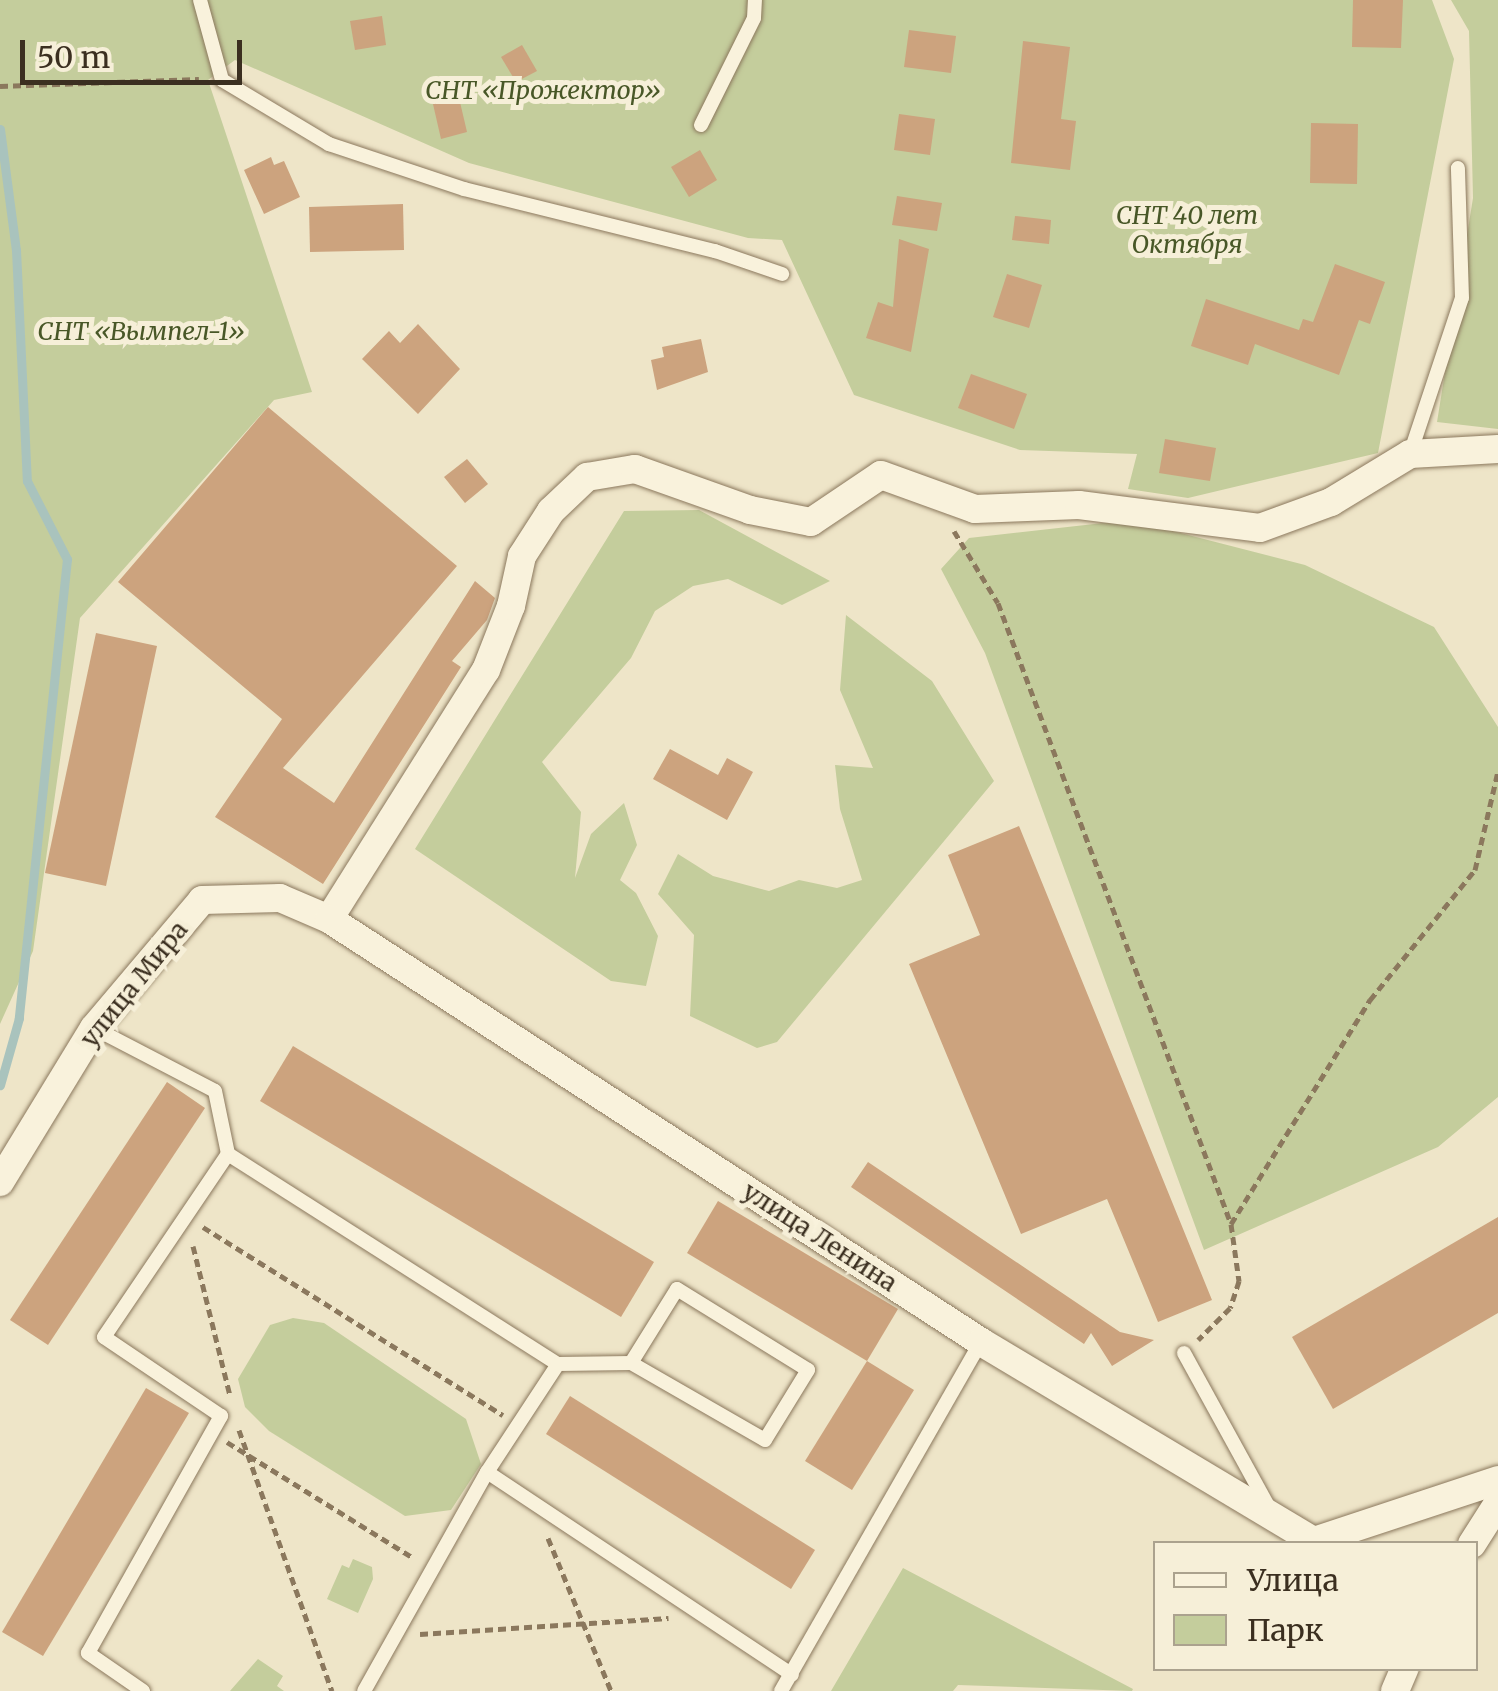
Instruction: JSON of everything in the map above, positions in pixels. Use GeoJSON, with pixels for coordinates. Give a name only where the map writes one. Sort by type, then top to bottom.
{"type":"FeatureCollection","features":[{"type":"Feature","properties":{"kind":"street"},"geometry":{"type":"LineString","coordinates":[[329,919],[486,670],[512,606],[522,556],[551,511],[586,477],[635,469],[750,510],[811,522],[880,475],[976,509],[1079,505],[1260,528],[1331,502],[1410,454],[1498,450]]}},
{"type":"Feature","properties":{"kind":"street","name":"улица Мира"},"geometry":{"type":"LineString","coordinates":[[0,1182],[94,1028],[202,900],[280,898],[329,919]]}},
{"type":"Feature","properties":{"kind":"street","name":"улица Ленина"},"geometry":{"type":"LineString","coordinates":[[329,919],[981,1342],[1271,1511],[1315,1541]]}},
{"type":"Feature","properties":{"kind":"street"},"geometry":{"type":"LineString","coordinates":[[1319,1541],[1498,1480]]}},
{"type":"Feature","properties":{"kind":"street"},"geometry":{"type":"LineString","coordinates":[[1474,1541],[1498,1503]]}},
{"type":"Feature","properties":{"kind":"lane"},"geometry":{"type":"LineString","coordinates":[[200,0],[222,80],[329,144],[464,190],[715,250],[782,274]]}},
{"type":"Feature","properties":{"kind":"lane"},"geometry":{"type":"LineString","coordinates":[[701,125],[754,18],[755,0]]}},
{"type":"Feature","properties":{"kind":"lane"},"geometry":{"type":"LineString","coordinates":[[1410,454],[1462,298],[1458,168]]}},
{"type":"Feature","properties":{"kind":"lane"},"geometry":{"type":"LineString","coordinates":[[94,1028],[214,1092],[228,1154],[558,1364],[630,1363],[765,1440],[808,1370],[677,1289],[630,1363]]}},
{"type":"Feature","properties":{"kind":"lane"},"geometry":{"type":"LineString","coordinates":[[143,1691],[88,1653],[221,1416],[104,1337],[228,1154]]}},
{"type":"Feature","properties":{"kind":"lane"},"geometry":{"type":"LineString","coordinates":[[781,1691],[981,1342]]}},
{"type":"Feature","properties":{"kind":"lane"},"geometry":{"type":"LineString","coordinates":[[1184,1354],[1271,1511]]}},
{"type":"Feature","properties":{"kind":"lane"},"geometry":{"type":"LineString","coordinates":[[364,1691],[486,1472],[558,1364]]}},
{"type":"Feature","properties":{"kind":"lane"},"geometry":{"type":"LineString","coordinates":[[486,1472],[792,1675]]}},
{"type":"Feature","properties":{"kind":"path"},"geometry":{"type":"LineString","coordinates":[[1,86],[147,76],[222,80]]}},
{"type":"Feature","properties":{"kind":"path"},"geometry":{"type":"LineString","coordinates":[[949,524],[998,603],[1231,1224],[1239,1281],[1230,1308],[1184,1354]]}},
{"type":"Feature","properties":{"kind":"path"},"geometry":{"type":"LineString","coordinates":[[1231,1224],[1370,1000],[1475,870],[1498,771]]}},
{"type":"Feature","properties":{"kind":"path"},"geometry":{"type":"LineString","coordinates":[[186,1216],[231,1398]]}},
{"type":"Feature","properties":{"kind":"path"},"geometry":{"type":"LineString","coordinates":[[186,1216],[518,1424]]}},
{"type":"Feature","properties":{"kind":"path"},"geometry":{"type":"LineString","coordinates":[[236,1416],[244,1452],[332,1691]]}},
{"type":"Feature","properties":{"kind":"path"},"geometry":{"type":"LineString","coordinates":[[212,1432],[432,1570]]}},
{"type":"Feature","properties":{"kind":"path"},"geometry":{"type":"LineString","coordinates":[[533,1503],[611,1691]]}},
{"type":"Feature","properties":{"kind":"path"},"geometry":{"type":"LineString","coordinates":[[395,1635],[584,1626],[701,1615]]}},
{"type":"Feature","properties":{"kind":"green space"},"geometry":{"type":"Polygon","coordinates":[[[0,0],[1432,0],[1454,59],[1378,453],[1188,498],[1128,489],[1137,454],[1020,450],[854,395],[782,240],[748,238],[469,163],[235,60],[208,80],[312,392],[274,400],[80,618],[33,951],[0,1024],[0,0]]]}},
{"type":"Feature","properties":{"kind":"green space"},"geometry":{"type":"Polygon","coordinates":[[[1451,0],[1498,0],[1498,429],[1437,422],[1473,198],[1469,31],[1451,0]]]}},
{"type":"Feature","properties":{"kind":"green space"},"geometry":{"type":"Polygon","coordinates":[[[699,510],[830,581],[782,605],[728,579],[693,586],[655,611],[631,658],[542,762],[581,812],[575,878],[591,834],[624,803],[637,845],[620,880],[636,893],[658,936],[646,986],[611,981],[415,849],[624,511],[699,510]]]}},
{"type":"Feature","properties":{"kind":"green space"},"geometry":{"type":"Polygon","coordinates":[[[1130,520],[1305,565],[1434,627],[1498,727],[1498,1097],[1438,1147],[1204,1250],[985,653],[941,569],[969,538],[1130,520]]]}},
{"type":"Feature","properties":{"kind":"green space"},"geometry":{"type":"Polygon","coordinates":[[[846,615],[932,681],[994,781],[777,1042],[757,1048],[690,1016],[694,935],[658,894],[678,854],[713,876],[769,891],[799,880],[837,888],[862,880],[840,809],[835,765],[873,768],[840,690],[846,615]]]}},
{"type":"Feature","properties":{"kind":"green space"},"geometry":{"type":"Polygon","coordinates":[[[293,1318],[324,1323],[466,1419],[481,1464],[451,1510],[405,1516],[269,1431],[245,1407],[238,1379],[270,1325],[293,1318]]]}},
{"type":"Feature","properties":{"kind":"green space"},"geometry":{"type":"Polygon","coordinates":[[[353,1559],[372,1567],[373,1579],[358,1613],[327,1599],[342,1565],[349,1568],[353,1559]]]}},
{"type":"Feature","properties":{"kind":"green space"},"geometry":{"type":"Polygon","coordinates":[[[903,1568],[1132,1691],[958,1685],[953,1691],[831,1691],[903,1568]]]}},
{"type":"Feature","properties":{"kind":"green space"},"geometry":{"type":"Polygon","coordinates":[[[258,1659],[283,1676],[277,1686],[284,1691],[230,1691],[258,1659]]]}},
{"type":"Feature","properties":{"kind":"building"},"geometry":{"type":"Polygon","coordinates":[[[1353,0],[1403,0],[1401,48],[1352,47],[1353,0]]]}},
{"type":"Feature","properties":{"kind":"building"},"geometry":{"type":"Polygon","coordinates":[[[382,16],[386,45],[355,50],[350,21],[382,16]]]}},
{"type":"Feature","properties":{"kind":"building"},"geometry":{"type":"Polygon","coordinates":[[[909,30],[956,36],[951,73],[904,67],[909,30]]]}},
{"type":"Feature","properties":{"kind":"building"},"geometry":{"type":"Polygon","coordinates":[[[1023,41],[1070,47],[1061,119],[1076,121],[1070,170],[1011,163],[1023,41]]]}},
{"type":"Feature","properties":{"kind":"building"},"geometry":{"type":"Polygon","coordinates":[[[522,45],[537,71],[516,82],[501,57],[522,45]]]}},
{"type":"Feature","properties":{"kind":"building"},"geometry":{"type":"Polygon","coordinates":[[[456,85],[467,132],[441,139],[430,91],[456,85]]]}},
{"type":"Feature","properties":{"kind":"building"},"geometry":{"type":"Polygon","coordinates":[[[899,114],[935,119],[930,155],[894,150],[899,114]]]}},
{"type":"Feature","properties":{"kind":"building"},"geometry":{"type":"Polygon","coordinates":[[[1311,123],[1358,124],[1357,184],[1310,183],[1311,123]]]}},
{"type":"Feature","properties":{"kind":"building"},"geometry":{"type":"Polygon","coordinates":[[[700,150],[717,180],[689,197],[671,167],[700,150]]]}},
{"type":"Feature","properties":{"kind":"building"},"geometry":{"type":"Polygon","coordinates":[[[271,157],[274,165],[284,161],[300,197],[264,214],[244,170],[271,157]]]}},
{"type":"Feature","properties":{"kind":"building"},"geometry":{"type":"Polygon","coordinates":[[[897,196],[942,203],[937,231],[892,225],[897,196]]]}},
{"type":"Feature","properties":{"kind":"building"},"geometry":{"type":"Polygon","coordinates":[[[403,204],[404,250],[310,252],[309,207],[403,204]]]}},
{"type":"Feature","properties":{"kind":"building"},"geometry":{"type":"Polygon","coordinates":[[[1015,216],[1051,220],[1049,244],[1012,240],[1015,216]]]}},
{"type":"Feature","properties":{"kind":"building"},"geometry":{"type":"Polygon","coordinates":[[[899,239],[929,249],[911,352],[866,338],[878,302],[893,307],[899,239]]]}},
{"type":"Feature","properties":{"kind":"building"},"geometry":{"type":"Polygon","coordinates":[[[1335,264],[1385,282],[1370,324],[1359,320],[1339,375],[1255,344],[1248,365],[1191,346],[1206,299],[1299,330],[1303,319],[1313,322],[1335,264]]]}},
{"type":"Feature","properties":{"kind":"building"},"geometry":{"type":"Polygon","coordinates":[[[1007,274],[1042,285],[1029,328],[993,317],[1007,274]]]}},
{"type":"Feature","properties":{"kind":"building"},"geometry":{"type":"Polygon","coordinates":[[[418,324],[460,369],[418,414],[362,359],[389,331],[400,343],[418,324]]]}},
{"type":"Feature","properties":{"kind":"building"},"geometry":{"type":"Polygon","coordinates":[[[701,339],[708,372],[657,390],[651,360],[664,357],[662,347],[701,339]]]}},
{"type":"Feature","properties":{"kind":"building"},"geometry":{"type":"Polygon","coordinates":[[[971,374],[1027,394],[1014,429],[958,408],[971,374]]]}},
{"type":"Feature","properties":{"kind":"building"},"geometry":{"type":"Polygon","coordinates":[[[268,407],[457,566],[283,768],[334,803],[475,581],[495,598],[487,620],[452,661],[461,667],[323,884],[215,817],[282,719],[118,582],[268,407]]]}},
{"type":"Feature","properties":{"kind":"building"},"geometry":{"type":"Polygon","coordinates":[[[1165,439],[1216,448],[1210,481],[1159,473],[1165,439]]]}},
{"type":"Feature","properties":{"kind":"building"},"geometry":{"type":"Polygon","coordinates":[[[467,459],[488,484],[465,503],[444,477],[467,459]]]}},
{"type":"Feature","properties":{"kind":"building"},"geometry":{"type":"Polygon","coordinates":[[[96,633],[157,646],[106,886],[45,873],[96,633]]]}},
{"type":"Feature","properties":{"kind":"building"},"geometry":{"type":"Polygon","coordinates":[[[670,749],[718,775],[727,758],[753,772],[727,820],[653,779],[670,749]]]}},
{"type":"Feature","properties":{"kind":"building"},"geometry":{"type":"Polygon","coordinates":[[[1019,826],[1212,1300],[1158,1322],[1107,1199],[1021,1234],[909,964],[980,935],[948,855],[1019,826]]]}},
{"type":"Feature","properties":{"kind":"building"},"geometry":{"type":"Polygon","coordinates":[[[293,1046],[654,1262],[621,1317],[260,1101],[293,1046]]]}},
{"type":"Feature","properties":{"kind":"building"},"geometry":{"type":"Polygon","coordinates":[[[167,1082],[205,1108],[48,1345],[10,1320],[167,1082]]]}},
{"type":"Feature","properties":{"kind":"building"},"geometry":{"type":"Polygon","coordinates":[[[868,1162],[1120,1332],[1154,1340],[1112,1366],[1091,1333],[1084,1344],[851,1187],[868,1162]]]}},
{"type":"Feature","properties":{"kind":"building"},"geometry":{"type":"Polygon","coordinates":[[[718,1201],[898,1309],[867,1361],[687,1253],[718,1201]]]}},
{"type":"Feature","properties":{"kind":"building"},"geometry":{"type":"Polygon","coordinates":[[[1498,1217],[1498,1313],[1333,1409],[1292,1337],[1498,1217]]]}},
{"type":"Feature","properties":{"kind":"building"},"geometry":{"type":"Polygon","coordinates":[[[867,1361],[914,1390],[852,1490],[805,1461],[867,1361]]]}},
{"type":"Feature","properties":{"kind":"building"},"geometry":{"type":"Polygon","coordinates":[[[146,1388],[189,1413],[43,1656],[2,1632],[146,1388]]]}},
{"type":"Feature","properties":{"kind":"building"},"geometry":{"type":"Polygon","coordinates":[[[570,1396],[815,1550],[791,1589],[546,1434],[570,1396]]]}},
{"type":"Feature","properties":{"kind":"waterway"},"geometry":{"type":"LineString","coordinates":[[0,129],[16,250],[27,481],[67,559],[19,1018],[0,1085]]}},
{"type":"Feature","properties":{"kind":"park label","name":"СНТ «Прожектор»"},"geometry":{"type":"Point","coordinates":[543,90]}},
{"type":"Feature","properties":{"kind":"park label","name":"СНТ 40 лет Октября"},"geometry":{"type":"Point","coordinates":[1187,230]}},
{"type":"Feature","properties":{"kind":"park label","name":"СНТ «Вымпел-1»"},"geometry":{"type":"Point","coordinates":[141,331]}}]}
